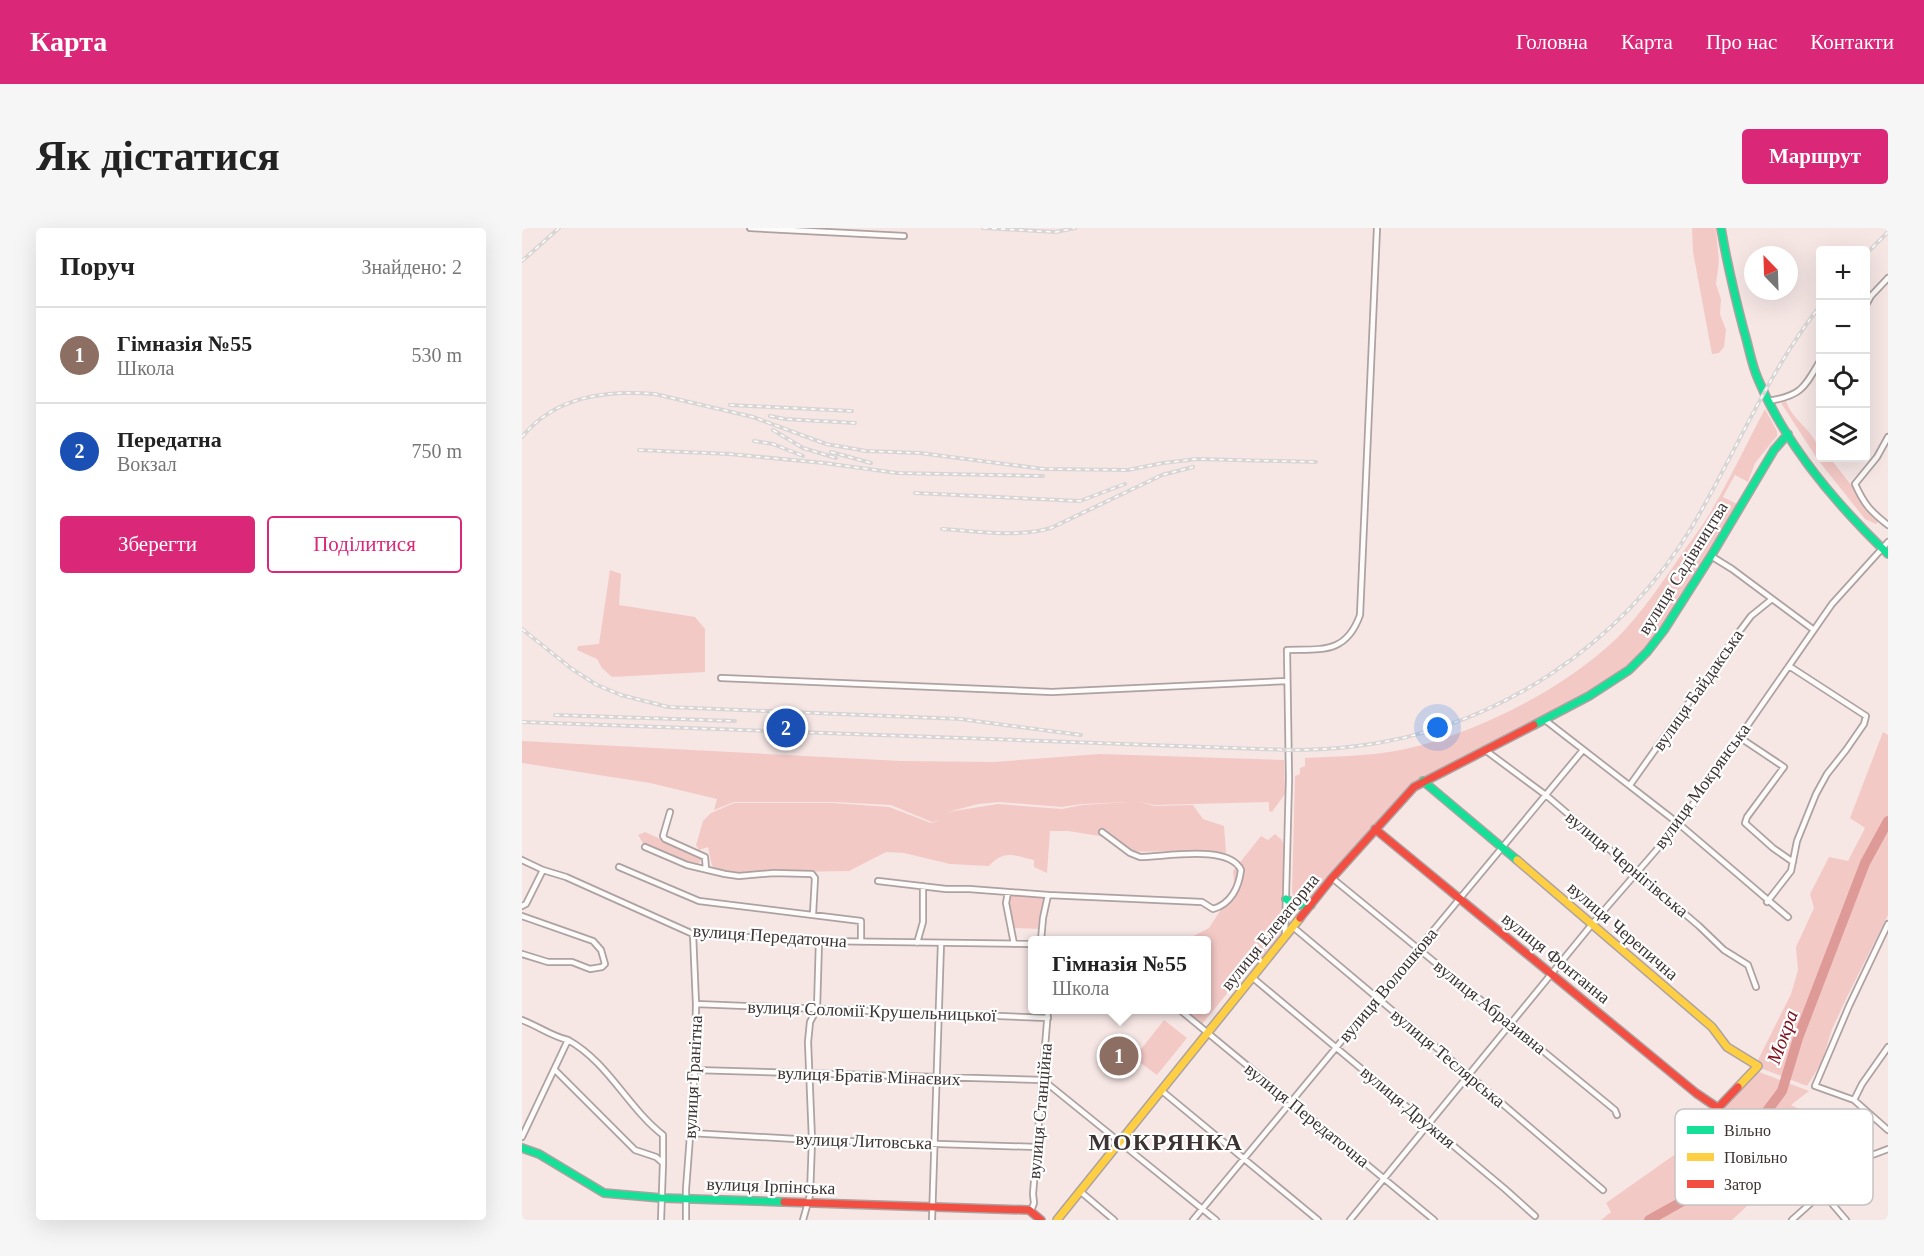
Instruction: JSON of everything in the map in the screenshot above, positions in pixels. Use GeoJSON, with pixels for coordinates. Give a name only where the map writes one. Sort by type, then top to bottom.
{"type":"FeatureCollection","features":[{"type":"Feature","properties":{"kind":"main road"},"geometry":{"type":"LineString","coordinates":[[1721,228],[1727,265],[1757,376],[1768,401],[1788,434],[1834,498],[1885,551]]}},
{"type":"Feature","properties":{"kind":"main road","name":"вулиця Садівництва"},"geometry":{"type":"LineString","coordinates":[[1423,781],[1545,720],[1611,683],[1647,652],[1664,630],[1711,556],[1774,450],[1788,434]]}},
{"type":"Feature","properties":{"kind":"main road","name":"вулиця Елеваторна"},"geometry":{"type":"LineString","coordinates":[[1057,1220],[1332,878],[1414,787],[1423,781]]}},
{"type":"Feature","properties":{"kind":"main road","name":"вулиця Черепична"},"geometry":{"type":"LineString","coordinates":[[1423,781],[1593,923],[1712,1028],[1727,1047],[1758,1066],[1718,1108]]}},
{"type":"Feature","properties":{"kind":"main road","name":"вулиця Фонтанна"},"geometry":{"type":"LineString","coordinates":[[1375,829],[1696,1093],[1718,1108]]}},
{"type":"Feature","properties":{"kind":"main road"},"geometry":{"type":"LineString","coordinates":[[1286,898],[1295,905],[1311,905]]}},
{"type":"Feature","properties":{"kind":"main road","name":"вулиця Ірпінська"},"geometry":{"type":"LineString","coordinates":[[522,1148],[539,1154],[604,1193],[661,1198],[687,1197],[1031,1211]]}},
{"type":"Feature","properties":{"kind":"main road"},"geometry":{"type":"LineString","coordinates":[[1031,1211],[1041,1220]]}},
{"type":"Feature","properties":{"kind":"street"},"geometry":{"type":"LineString","coordinates":[[750,228],[904,236]]}},
{"type":"Feature","properties":{"kind":"street"},"geometry":{"type":"LineString","coordinates":[[1285,938],[1289,771],[1287,650],[1331,649],[1343,642],[1356,626],[1359,615],[1377,228]]}},
{"type":"Feature","properties":{"kind":"street"},"geometry":{"type":"LineString","coordinates":[[1869,300],[1888,278]]}},
{"type":"Feature","properties":{"kind":"street"},"geometry":{"type":"LineString","coordinates":[[1768,401],[1791,397],[1806,385],[1816,369]]}},
{"type":"Feature","properties":{"kind":"street"},"geometry":{"type":"LineString","coordinates":[[1888,437],[1885,445],[1855,484],[1870,511],[1888,525]]}},
{"type":"Feature","properties":{"kind":"street","name":"вулиця Мокрянська"},"geometry":{"type":"LineString","coordinates":[[1350,1220],[1593,923],[1679,824],[1832,604],[1885,551],[1888,542]]}},
{"type":"Feature","properties":{"kind":"street"},"geometry":{"type":"LineString","coordinates":[[1711,556],[1814,630]]}},
{"type":"Feature","properties":{"kind":"street","name":"вулиця Байдакська"},"geometry":{"type":"LineString","coordinates":[[1630,785],[1751,616],[1772,599]]}},
{"type":"Feature","properties":{"kind":"street"},"geometry":{"type":"LineString","coordinates":[[1767,902],[1791,871],[1797,841],[1816,794],[1827,774],[1864,724],[1866,716],[1789,666]]}},
{"type":"Feature","properties":{"kind":"street"},"geometry":{"type":"LineString","coordinates":[[721,678],[1052,692],[1287,681]]}},
{"type":"Feature","properties":{"kind":"street"},"geometry":{"type":"LineString","coordinates":[[1545,720],[1679,824],[1767,902],[1788,917]]}},
{"type":"Feature","properties":{"kind":"street"},"geometry":{"type":"LineString","coordinates":[[1739,738],[1784,766],[1747,817],[1745,824],[1793,862]]}},
{"type":"Feature","properties":{"kind":"street","name":"вулиця Чернігівська"},"geometry":{"type":"LineString","coordinates":[[1485,750],[1547,796],[1724,950],[1748,965],[1756,987]]}},
{"type":"Feature","properties":{"kind":"street","name":"вулиця Волошкова"},"geometry":{"type":"LineString","coordinates":[[1193,1220],[1583,750]]}},
{"type":"Feature","properties":{"kind":"street"},"geometry":{"type":"LineString","coordinates":[[670,812],[664,839],[705,857],[706,868]]}},
{"type":"Feature","properties":{"kind":"street"},"geometry":{"type":"LineString","coordinates":[[878,881],[946,890],[1202,902],[1213,909],[1227,903],[1235,894],[1241,870],[1238,863],[1231,859],[1205,854],[1140,857],[1130,853],[1102,832]]}},
{"type":"Feature","properties":{"kind":"street"},"geometry":{"type":"LineString","coordinates":[[645,847],[687,865],[739,876],[774,873],[812,874],[815,878],[813,914]]}},
{"type":"Feature","properties":{"kind":"street","name":"вулиця Передаточна"},"geometry":{"type":"LineString","coordinates":[[522,860],[566,877],[693,934],[819,941],[1028,944]]}},
{"type":"Feature","properties":{"kind":"street"},"geometry":{"type":"LineString","coordinates":[[619,867],[699,901],[861,921],[861,942]]}},
{"type":"Feature","properties":{"kind":"street"},"geometry":{"type":"LineString","coordinates":[[522,906],[526,904],[543,870]]}},
{"type":"Feature","properties":{"kind":"street","name":"вулиця Абразивна"},"geometry":{"type":"LineString","coordinates":[[1332,878],[1615,1110],[1617,1115]]}},
{"type":"Feature","properties":{"kind":"street"},"geometry":{"type":"LineString","coordinates":[[917,943],[923,922],[923,886]]}},
{"type":"Feature","properties":{"kind":"street"},"geometry":{"type":"LineString","coordinates":[[1008,892],[1006,903],[1014,944]]}},
{"type":"Feature","properties":{"kind":"street"},"geometry":{"type":"LineString","coordinates":[[1041,936],[1048,895]]}},
{"type":"Feature","properties":{"kind":"street"},"geometry":{"type":"LineString","coordinates":[[522,916],[587,938],[598,945],[605,964],[602,967],[590,969],[572,962],[548,962],[522,954]]}},
{"type":"Feature","properties":{"kind":"street"},"geometry":{"type":"LineString","coordinates":[[1864,1109],[1854,1100],[1815,1086],[1849,1006],[1888,924]]}},
{"type":"Feature","properties":{"kind":"street","name":"вулиця Теслярська"},"geometry":{"type":"LineString","coordinates":[[1293,927],[1603,1190]]}},
{"type":"Feature","properties":{"kind":"street","name":"вулиця Гранітна"},"geometry":{"type":"LineString","coordinates":[[686,1220],[686,1189],[695,1070],[696,1004],[693,934]]}},
{"type":"Feature","properties":{"kind":"street"},"geometry":{"type":"LineString","coordinates":[[803,1220],[808,1202],[812,1140],[809,1032],[810,1022],[817,1009],[819,941]]}},
{"type":"Feature","properties":{"kind":"street"},"geometry":{"type":"LineString","coordinates":[[932,1220],[941,943]]}},
{"type":"Feature","properties":{"kind":"street","name":"вулиця Дружня"},"geometry":{"type":"LineString","coordinates":[[1252,978],[1428,1123],[1535,1216]]}},
{"type":"Feature","properties":{"kind":"street","name":"вулиця Соломії Крушельницької"},"geometry":{"type":"LineString","coordinates":[[696,1004],[1048,1018]]}},
{"type":"Feature","properties":{"kind":"street","name":"вулиця Станційна"},"geometry":{"type":"LineString","coordinates":[[1031,1211],[1034,1203],[1048,1014]]}},
{"type":"Feature","properties":{"kind":"street","name":"вулиця Передаточна"},"geometry":{"type":"LineString","coordinates":[[1185,1014],[1434,1220]]}},
{"type":"Feature","properties":{"kind":"street"},"geometry":{"type":"LineString","coordinates":[[522,1020],[534,1024],[550,1035],[568,1040],[580,1048],[608,1075],[647,1121],[663,1135],[661,1220]]}},
{"type":"Feature","properties":{"kind":"street"},"geometry":{"type":"LineString","coordinates":[[522,1137],[568,1040]]}},
{"type":"Feature","properties":{"kind":"street"},"geometry":{"type":"LineString","coordinates":[[1854,1100],[1862,1084],[1888,1047]]}},
{"type":"Feature","properties":{"kind":"street"},"geometry":{"type":"LineString","coordinates":[[555,1070],[635,1150],[656,1157],[663,1162]]}},
{"type":"Feature","properties":{"kind":"street","name":"вулиця Братів Мінаєвих"},"geometry":{"type":"LineString","coordinates":[[695,1070],[1043,1080]]}},
{"type":"Feature","properties":{"kind":"street"},"geometry":{"type":"LineString","coordinates":[[1043,1080],[1216,1220]]}},
{"type":"Feature","properties":{"kind":"street"},"geometry":{"type":"LineString","coordinates":[[1162,1091],[1318,1220]]}},
{"type":"Feature","properties":{"kind":"street"},"geometry":{"type":"LineString","coordinates":[[1873,1117],[1888,1130]]}},
{"type":"Feature","properties":{"kind":"street","name":"вулиця Литовська"},"geometry":{"type":"LineString","coordinates":[[691,1133],[1037,1148]]}},
{"type":"Feature","properties":{"kind":"street"},"geometry":{"type":"LineString","coordinates":[[1873,1154],[1888,1149]]}},
{"type":"Feature","properties":{"kind":"street"},"geometry":{"type":"LineString","coordinates":[[1081,1192],[1114,1220]]}},
{"type":"Feature","properties":{"kind":"street"},"geometry":{"type":"LineString","coordinates":[[1792,1220],[1808,1205]]}},
{"type":"Feature","properties":{"kind":"street"},"geometry":{"type":"LineString","coordinates":[[1833,1205],[1846,1220]]}},
{"type":"Feature","properties":{"kind":"shaded area"},"geometry":{"type":"Polygon","coordinates":[[[1692,228],[1716,228],[1719,261],[1716,284],[1721,299],[1720,314],[1726,330],[1724,347],[1719,353],[1712,354],[1693,252],[1692,228]]]}},
{"type":"Feature","properties":{"kind":"shaded area"},"geometry":{"type":"Polygon","coordinates":[[[1786,401],[1794,416],[1816,442],[1816,457],[1781,403],[1786,401]]]}},
{"type":"Feature","properties":{"kind":"shaded area"},"geometry":{"type":"Polygon","coordinates":[[[1765,409],[1777,431],[1777,436],[1755,463],[1748,482],[1735,475],[1723,497],[1737,504],[1735,510],[1656,636],[1626,667],[1583,697],[1416,783],[1336,867],[1310,900],[1304,903],[1295,901],[1292,892],[1295,776],[1300,774],[1300,768],[1305,766],[1305,758],[1390,752],[1444,738],[1524,704],[1597,656],[1626,629],[1643,609],[1703,525],[1765,409]]]}},
{"type":"Feature","properties":{"kind":"shaded area"},"geometry":{"type":"Polygon","coordinates":[[[1820,462],[1833,462],[1880,520],[1876,524],[1865,519],[1820,462]]]}},
{"type":"Feature","properties":{"kind":"shaded area"},"geometry":{"type":"Polygon","coordinates":[[[610,570],[621,574],[619,605],[695,617],[705,629],[705,672],[612,677],[602,668],[597,659],[577,650],[578,646],[599,644],[610,570]]]}},
{"type":"Feature","properties":{"kind":"shaded area"},"geometry":{"type":"Polygon","coordinates":[[[1883,732],[1888,735],[1888,915],[1832,1029],[1822,1062],[1807,1086],[1755,1066],[1791,994],[1798,970],[1796,947],[1814,908],[1810,894],[1829,857],[1848,861],[1865,828],[1850,818],[1883,732]]]}},
{"type":"Feature","properties":{"kind":"shaded area"},"geometry":{"type":"Polygon","coordinates":[[[522,741],[901,761],[993,762],[1100,754],[1284,760],[1285,794],[1272,812],[1269,811],[1269,802],[1155,805],[1140,802],[1155,806],[1193,805],[1203,819],[1224,826],[1226,853],[1200,850],[1147,852],[1120,850],[1116,843],[1106,837],[1068,831],[1050,831],[1047,873],[1034,867],[1034,860],[1010,855],[1000,857],[989,866],[950,864],[904,853],[886,852],[849,871],[731,873],[712,866],[708,847],[699,850],[696,845],[703,821],[711,813],[734,803],[833,803],[889,807],[931,823],[939,821],[932,822],[891,805],[834,802],[734,802],[714,810],[717,799],[650,783],[522,763],[522,741]],[[999,802],[978,804],[948,812],[998,804],[1062,809],[1082,805],[1130,802],[1082,804],[1062,807],[999,802]]]}},
{"type":"Feature","properties":{"kind":"shaded area"},"geometry":{"type":"Polygon","coordinates":[[[645,832],[694,854],[701,860],[699,863],[686,862],[643,843],[638,835],[645,832]]]}},
{"type":"Feature","properties":{"kind":"shaded area"},"geometry":{"type":"Polygon","coordinates":[[[1275,834],[1282,840],[1285,848],[1282,935],[1263,958],[1247,960],[1240,969],[1244,973],[1211,1013],[1211,936],[1194,936],[1209,928],[1220,911],[1235,897],[1233,871],[1261,836],[1268,840],[1275,834]]]}},
{"type":"Feature","properties":{"kind":"shaded area"},"geometry":{"type":"Polygon","coordinates":[[[1013,894],[1045,898],[1040,929],[1014,928],[1009,901],[1009,897],[1013,894]]]}},
{"type":"Feature","properties":{"kind":"shaded area"},"geometry":{"type":"Polygon","coordinates":[[[1190,1014],[1210,1014],[1202,1024],[1190,1014]]]}},
{"type":"Feature","properties":{"kind":"shaded area"},"geometry":{"type":"Polygon","coordinates":[[[1164,1020],[1187,1038],[1157,1075],[1134,1058],[1164,1020]]]}},
{"type":"Feature","properties":{"kind":"shaded area"},"geometry":{"type":"Polygon","coordinates":[[[1759,1072],[1809,1091],[1791,1105],[1799,1109],[1719,1109],[1747,1079],[1759,1072]]]}},
{"type":"Feature","properties":{"kind":"shaded area"},"geometry":{"type":"Polygon","coordinates":[[[1675,1154],[1675,1205],[1748,1205],[1732,1220],[1601,1220],[1611,1212],[1606,1203],[1675,1154]]]}},
{"type":"Feature","properties":{"kind":"waterway","name":"Мокра"},"geometry":{"type":"LineString","coordinates":[[1768,1109],[1782,1091],[1798,1038],[1865,863],[1888,821]]}},
{"type":"Feature","properties":{"kind":"waterway","name":"Мокра"},"geometry":{"type":"LineString","coordinates":[[1649,1220],[1676,1205]]}},
{"type":"Feature","properties":{"kind":"railway"},"geometry":{"type":"LineString","coordinates":[[522,261],[559,228]]}},
{"type":"Feature","properties":{"kind":"railway"},"geometry":{"type":"LineString","coordinates":[[983,228],[1056,232],[1075,228]]}},
{"type":"Feature","properties":{"kind":"railway"},"geometry":{"type":"LineString","coordinates":[[1870,250],[1888,232]]}},
{"type":"Feature","properties":{"kind":"railway"},"geometry":{"type":"LineString","coordinates":[[522,722],[1289,750],[1357,746],[1408,737],[1458,721],[1506,700],[1550,674],[1592,643],[1630,608],[1664,568],[1693,525],[1768,385],[1801,331],[1816,311]]}},
{"type":"Feature","properties":{"kind":"railway"},"geometry":{"type":"LineString","coordinates":[[522,437],[535,423],[566,404],[600,395],[637,393],[655,394],[753,417],[826,444],[866,451],[920,453],[1044,469],[1128,470],[1197,459],[1316,462]]}},
{"type":"Feature","properties":{"kind":"railway"},"geometry":{"type":"LineString","coordinates":[[730,405],[852,411]]}},
{"type":"Feature","properties":{"kind":"railway"},"geometry":{"type":"LineString","coordinates":[[770,416],[855,423]]}},
{"type":"Feature","properties":{"kind":"railway"},"geometry":{"type":"LineString","coordinates":[[773,430],[803,448],[836,458]]}},
{"type":"Feature","properties":{"kind":"railway"},"geometry":{"type":"LineString","coordinates":[[754,441],[773,444],[803,456]]}},
{"type":"Feature","properties":{"kind":"railway"},"geometry":{"type":"LineString","coordinates":[[639,450],[729,454],[897,473],[1043,476]]}},
{"type":"Feature","properties":{"kind":"railway"},"geometry":{"type":"LineString","coordinates":[[831,452],[871,463]]}},
{"type":"Feature","properties":{"kind":"railway"},"geometry":{"type":"LineString","coordinates":[[942,529],[1024,533],[1051,528],[1162,475],[1193,467]]}},
{"type":"Feature","properties":{"kind":"railway"},"geometry":{"type":"LineString","coordinates":[[915,493],[1080,501],[1125,484]]}},
{"type":"Feature","properties":{"kind":"railway"},"geometry":{"type":"LineString","coordinates":[[522,629],[572,669],[597,685],[621,695],[668,707],[960,719],[1081,735]]}},
{"type":"Feature","properties":{"kind":"railway"},"geometry":{"type":"LineString","coordinates":[[555,715],[735,721]]}},
{"type":"Feature","properties":{"kind":"traffic: fast"},"geometry":{"type":"LineString","coordinates":[[1721,228],[1731,280],[1752,361],[1769,404],[1814,473],[1888,554]]}},
{"type":"Feature","properties":{"kind":"traffic: fast"},"geometry":{"type":"LineString","coordinates":[[1534,725],[1589,696],[1629,670],[1647,652],[1664,630],[1711,556],[1774,450],[1788,434]]}},
{"type":"Feature","properties":{"kind":"traffic: fast"},"geometry":{"type":"LineString","coordinates":[[1423,781],[1517,860]]}},
{"type":"Feature","properties":{"kind":"traffic: fast"},"geometry":{"type":"LineString","coordinates":[[1286,899],[1295,905],[1311,905]]}},
{"type":"Feature","properties":{"kind":"traffic: fast"},"geometry":{"type":"LineString","coordinates":[[522,1148],[539,1154],[604,1193],[661,1198],[784,1202]]}},
{"type":"Feature","properties":{"kind":"traffic: slow"},"geometry":{"type":"LineString","coordinates":[[1517,860],[1712,1027],[1727,1047],[1758,1066],[1738,1087]]}},
{"type":"Feature","properties":{"kind":"traffic: slow"},"geometry":{"type":"LineString","coordinates":[[1057,1220],[1300,918]]}},
{"type":"Feature","properties":{"kind":"traffic: jam"},"geometry":{"type":"LineString","coordinates":[[1300,918],[1332,878],[1414,787],[1534,725]]}},
{"type":"Feature","properties":{"kind":"traffic: jam"},"geometry":{"type":"LineString","coordinates":[[1375,829],[1696,1093],[1718,1108],[1738,1087]]}},
{"type":"Feature","properties":{"kind":"traffic: jam"},"geometry":{"type":"LineString","coordinates":[[784,1202],[1029,1210],[1041,1220]]}},
{"type":"Feature","properties":{"kind":"place","name":"Передатна"},"geometry":{"type":"Point","coordinates":[786,728]}},
{"type":"Feature","properties":{"kind":"place","name":"Гімназія №55"},"geometry":{"type":"Point","coordinates":[1119,1056]}},
{"type":"Feature","properties":{"kind":"district","name":"МОКРЯНКА"},"geometry":{"type":"Point","coordinates":[1166,1142]}}]}
